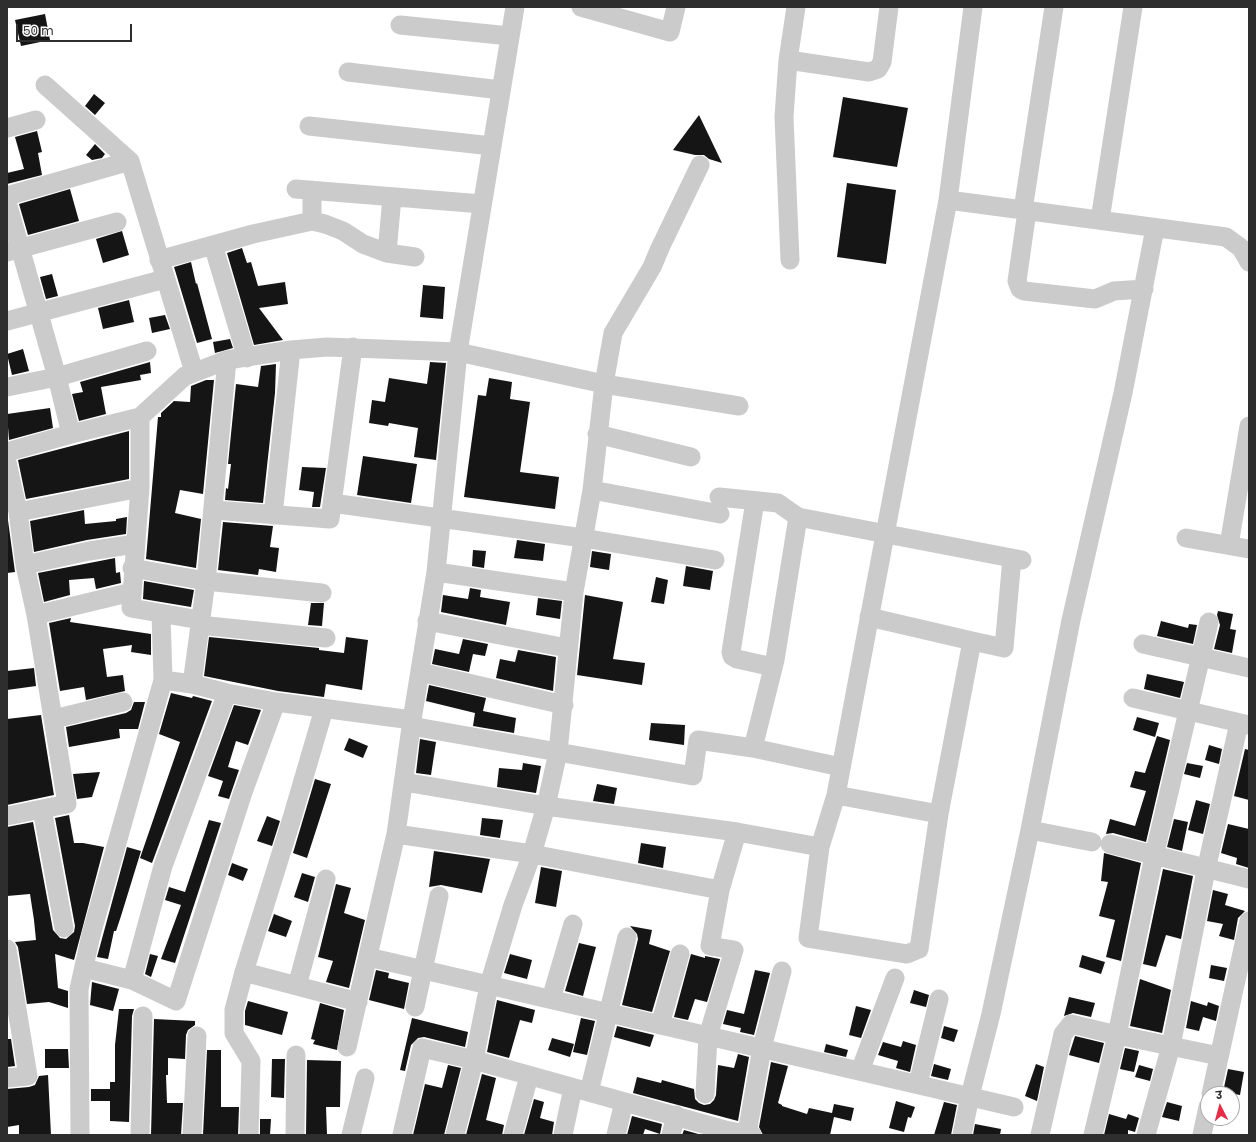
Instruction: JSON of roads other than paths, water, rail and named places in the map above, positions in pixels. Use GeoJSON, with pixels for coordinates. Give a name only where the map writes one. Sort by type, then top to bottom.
{"type":"FeatureCollection","features":[{"type":"Feature","properties":{"kind":"street"},"geometry":{"type":"LineString","coordinates":[[347,1047],[396,834],[436,572],[458,352],[515,7]]}},
{"type":"Feature","properties":{"kind":"street"},"geometry":{"type":"LineString","coordinates":[[581,7],[608,10],[670,32],[676,7]]}},
{"type":"Feature","properties":{"kind":"street"},"geometry":{"type":"LineString","coordinates":[[790,260],[784,118],[788,60],[796,7]]}},
{"type":"Feature","properties":{"kind":"street"},"geometry":{"type":"LineString","coordinates":[[788,60],[869,72],[878,69],[882,62],[888,7]]}},
{"type":"Feature","properties":{"kind":"street"},"geometry":{"type":"LineString","coordinates":[[972,641],[940,814],[919,949],[907,954],[808,938],[820,847],[836,795],[948,200],[973,7]]}},
{"type":"Feature","properties":{"kind":"street"},"geometry":{"type":"LineString","coordinates":[[1054,7],[1025,210],[1018,281],[1020,289],[1024,291],[1095,298],[1114,291],[1144,290]]}},
{"type":"Feature","properties":{"kind":"street"},"geometry":{"type":"LineString","coordinates":[[1100,220],[1133,7]]}},
{"type":"Feature","properties":{"kind":"street"},"geometry":{"type":"LineString","coordinates":[[400,25],[510,36]]}},
{"type":"Feature","properties":{"kind":"street"},"geometry":{"type":"LineString","coordinates":[[348,72],[501,90]]}},
{"type":"Feature","properties":{"kind":"street"},"geometry":{"type":"LineString","coordinates":[[45,85],[130,161],[164,279],[194,372]]}},
{"type":"Feature","properties":{"kind":"street"},"geometry":{"type":"LineString","coordinates":[[7,128],[36,120]]}},
{"type":"Feature","properties":{"kind":"street"},"geometry":{"type":"LineString","coordinates":[[309,126],[492,146]]}},
{"type":"Feature","properties":{"kind":"street"},"geometry":{"type":"LineString","coordinates":[[7,196],[130,161]]}},
{"type":"Feature","properties":{"kind":"street"},"geometry":{"type":"LineString","coordinates":[[455,1135],[474,1060],[489,985],[513,905],[532,854],[546,806],[558,752],[564,705],[567,648],[574,592],[592,490],[597,434],[613,333],[616,325],[652,267],[700,165]]}},
{"type":"Feature","properties":{"kind":"street"},"geometry":{"type":"LineString","coordinates":[[312,221],[304,189],[482,204]]}},
{"type":"Feature","properties":{"kind":"street"},"geometry":{"type":"LineString","coordinates":[[387,253],[392,196]]}},
{"type":"Feature","properties":{"kind":"street"},"geometry":{"type":"LineString","coordinates":[[948,200],[1226,237],[1242,248],[1249,262]]}},
{"type":"Feature","properties":{"kind":"street"},"geometry":{"type":"LineString","coordinates":[[7,202],[14,250],[38,312],[57,377],[71,434]]}},
{"type":"Feature","properties":{"kind":"street"},"geometry":{"type":"LineString","coordinates":[[159,260],[253,234],[312,221],[343,231],[363,244],[387,253],[415,257]]}},
{"type":"Feature","properties":{"kind":"street"},"geometry":{"type":"LineString","coordinates":[[14,250],[117,222]]}},
{"type":"Feature","properties":{"kind":"street"},"geometry":{"type":"LineString","coordinates":[[962,1135],[1030,830],[1071,620],[1123,393],[1144,290],[1154,228]]}},
{"type":"Feature","properties":{"kind":"street"},"geometry":{"type":"LineString","coordinates":[[213,245],[247,358]]}},
{"type":"Feature","properties":{"kind":"street"},"geometry":{"type":"LineString","coordinates":[[7,321],[164,279]]}},
{"type":"Feature","properties":{"kind":"street"},"geometry":{"type":"LineString","coordinates":[[7,452],[140,417],[185,376],[227,360],[291,350],[353,347],[458,352],[604,384],[739,406]]}},
{"type":"Feature","properties":{"kind":"street"},"geometry":{"type":"LineString","coordinates":[[214,510],[330,519],[353,347]]}},
{"type":"Feature","properties":{"kind":"street"},"geometry":{"type":"LineString","coordinates":[[273,515],[291,350]]}},
{"type":"Feature","properties":{"kind":"street"},"geometry":{"type":"LineString","coordinates":[[7,387],[57,377],[146,351]]}},
{"type":"Feature","properties":{"kind":"street"},"geometry":{"type":"LineString","coordinates":[[192,684],[214,510],[227,360]]}},
{"type":"Feature","properties":{"kind":"street"},"geometry":{"type":"LineString","coordinates":[[140,417],[140,488],[132,568],[130,608],[200,623],[326,638]]}},
{"type":"Feature","properties":{"kind":"street"},"geometry":{"type":"LineString","coordinates":[[1229,545],[1249,426]]}},
{"type":"Feature","properties":{"kind":"street"},"geometry":{"type":"LineString","coordinates":[[597,434],[691,457]]}},
{"type":"Feature","properties":{"kind":"street"},"geometry":{"type":"LineString","coordinates":[[7,462],[18,512],[25,565],[36,615],[67,804],[7,816]]}},
{"type":"Feature","properties":{"kind":"street"},"geometry":{"type":"LineString","coordinates":[[18,512],[140,488]]}},
{"type":"Feature","properties":{"kind":"street"},"geometry":{"type":"LineString","coordinates":[[592,490],[719,506],[755,501],[778,503],[798,517],[1017,559],[1004,648],[869,617]]}},
{"type":"Feature","properties":{"kind":"street"},"geometry":{"type":"LineString","coordinates":[[755,501],[731,652],[732,656],[737,659],[773,667]]}},
{"type":"Feature","properties":{"kind":"street"},"geometry":{"type":"LineString","coordinates":[[332,503],[442,517],[715,560]]}},
{"type":"Feature","properties":{"kind":"street"},"geometry":{"type":"LineString","coordinates":[[753,748],[773,667],[798,517]]}},
{"type":"Feature","properties":{"kind":"street"},"geometry":{"type":"LineString","coordinates":[[1186,538],[1249,549]]}},
{"type":"Feature","properties":{"kind":"street"},"geometry":{"type":"LineString","coordinates":[[25,565],[89,551],[135,544]]}},
{"type":"Feature","properties":{"kind":"street"},"geometry":{"type":"LineString","coordinates":[[132,568],[206,581],[322,593]]}},
{"type":"Feature","properties":{"kind":"street"},"geometry":{"type":"LineString","coordinates":[[436,572],[574,592]]}},
{"type":"Feature","properties":{"kind":"street"},"geometry":{"type":"LineString","coordinates":[[36,615],[132,592]]}},
{"type":"Feature","properties":{"kind":"street"},"geometry":{"type":"LineString","coordinates":[[80,1135],[79,989],[91,935],[163,680],[160,614]]}},
{"type":"Feature","properties":{"kind":"street"},"geometry":{"type":"LineString","coordinates":[[428,621],[567,648]]}},
{"type":"Feature","properties":{"kind":"street"},"geometry":{"type":"LineString","coordinates":[[1093,1135],[1117,1035],[1154,856],[1209,622]]}},
{"type":"Feature","properties":{"kind":"street"},"geometry":{"type":"LineString","coordinates":[[1143,644],[1249,668]]}},
{"type":"Feature","properties":{"kind":"street"},"geometry":{"type":"LineString","coordinates":[[420,672],[564,705]]}},
{"type":"Feature","properties":{"kind":"street"},"geometry":{"type":"LineString","coordinates":[[163,680],[192,684],[227,694],[412,723],[558,752],[693,776],[698,740],[753,748],[841,767]]}},
{"type":"Feature","properties":{"kind":"street"},"geometry":{"type":"LineString","coordinates":[[132,980],[163,866],[227,694]]}},
{"type":"Feature","properties":{"kind":"street"},"geometry":{"type":"LineString","coordinates":[[1134,698],[1244,724],[1206,870],[1171,1046],[1146,1135]]}},
{"type":"Feature","properties":{"kind":"street"},"geometry":{"type":"LineString","coordinates":[[54,719],[123,702]]}},
{"type":"Feature","properties":{"kind":"street"},"geometry":{"type":"LineString","coordinates":[[84,968],[132,980],[176,1001],[238,809],[276,702]]}},
{"type":"Feature","properties":{"kind":"street"},"geometry":{"type":"LineString","coordinates":[[249,1135],[251,1061],[234,1033],[234,1010],[244,972],[324,709]]}},
{"type":"Feature","properties":{"kind":"street"},"geometry":{"type":"LineString","coordinates":[[404,782],[546,806],[737,832],[820,847]]}},
{"type":"Feature","properties":{"kind":"street"},"geometry":{"type":"LineString","coordinates":[[836,795],[940,814]]}},
{"type":"Feature","properties":{"kind":"street"},"geometry":{"type":"LineString","coordinates":[[42,809],[64,928]]}},
{"type":"Feature","properties":{"kind":"street"},"geometry":{"type":"LineString","coordinates":[[1030,830],[1101,843],[1206,870],[1249,879]]}},
{"type":"Feature","properties":{"kind":"street"},"geometry":{"type":"LineString","coordinates":[[705,1094],[708,1036],[734,950],[710,946],[720,890],[737,832]]}},
{"type":"Feature","properties":{"kind":"street"},"geometry":{"type":"LineString","coordinates":[[396,834],[532,854],[720,890]]}},
{"type":"Feature","properties":{"kind":"street"},"geometry":{"type":"LineString","coordinates":[[297,986],[326,879]]}},
{"type":"Feature","properties":{"kind":"street"},"geometry":{"type":"LineString","coordinates":[[415,1007],[439,896]]}},
{"type":"Feature","properties":{"kind":"street"},"geometry":{"type":"LineString","coordinates":[[1213,1086],[1249,921]]}},
{"type":"Feature","properties":{"kind":"street"},"geometry":{"type":"LineString","coordinates":[[551,999],[573,924]]}},
{"type":"Feature","properties":{"kind":"street"},"geometry":{"type":"LineString","coordinates":[[563,1135],[609,1013],[627,938]]}},
{"type":"Feature","properties":{"kind":"street"},"geometry":{"type":"LineString","coordinates":[[7,949],[28,1076],[7,1078]]}},
{"type":"Feature","properties":{"kind":"street"},"geometry":{"type":"LineString","coordinates":[[660,1024],[680,954]]}},
{"type":"Feature","properties":{"kind":"street"},"geometry":{"type":"LineString","coordinates":[[368,957],[1014,1107]]}},
{"type":"Feature","properties":{"kind":"street"},"geometry":{"type":"LineString","coordinates":[[402,1135],[422,1048],[474,1060],[676,1115],[725,1132],[749,1134],[762,1048],[782,970]]}},
{"type":"Feature","properties":{"kind":"street"},"geometry":{"type":"LineString","coordinates":[[244,972],[358,1002]]}},
{"type":"Feature","properties":{"kind":"street"},"geometry":{"type":"LineString","coordinates":[[860,1071],[895,978]]}},
{"type":"Feature","properties":{"kind":"street"},"geometry":{"type":"LineString","coordinates":[[918,1084],[939,999]]}},
{"type":"Feature","properties":{"kind":"street"},"geometry":{"type":"LineString","coordinates":[[140,1135],[143,1016]]}},
{"type":"Feature","properties":{"kind":"street"},"geometry":{"type":"LineString","coordinates":[[1040,1135],[1062,1034],[1071,1024],[1219,1056]]}},
{"type":"Feature","properties":{"kind":"street"},"geometry":{"type":"LineString","coordinates":[[192,1135],[198,1036]]}},
{"type":"Feature","properties":{"kind":"street"},"geometry":{"type":"LineString","coordinates":[[295,1135],[296,1055]]}},
{"type":"Feature","properties":{"kind":"street"},"geometry":{"type":"LineString","coordinates":[[513,1135],[530,1076]]}},
{"type":"Feature","properties":{"kind":"street"},"geometry":{"type":"LineString","coordinates":[[351,1135],[365,1078]]}},
{"type":"Feature","properties":{"kind":"street"},"geometry":{"type":"LineString","coordinates":[[616,1135],[624,1102]]}},
{"type":"Feature","properties":{"kind":"street"},"geometry":{"type":"LineString","coordinates":[[671,1135],[676,1115]]}}]}
